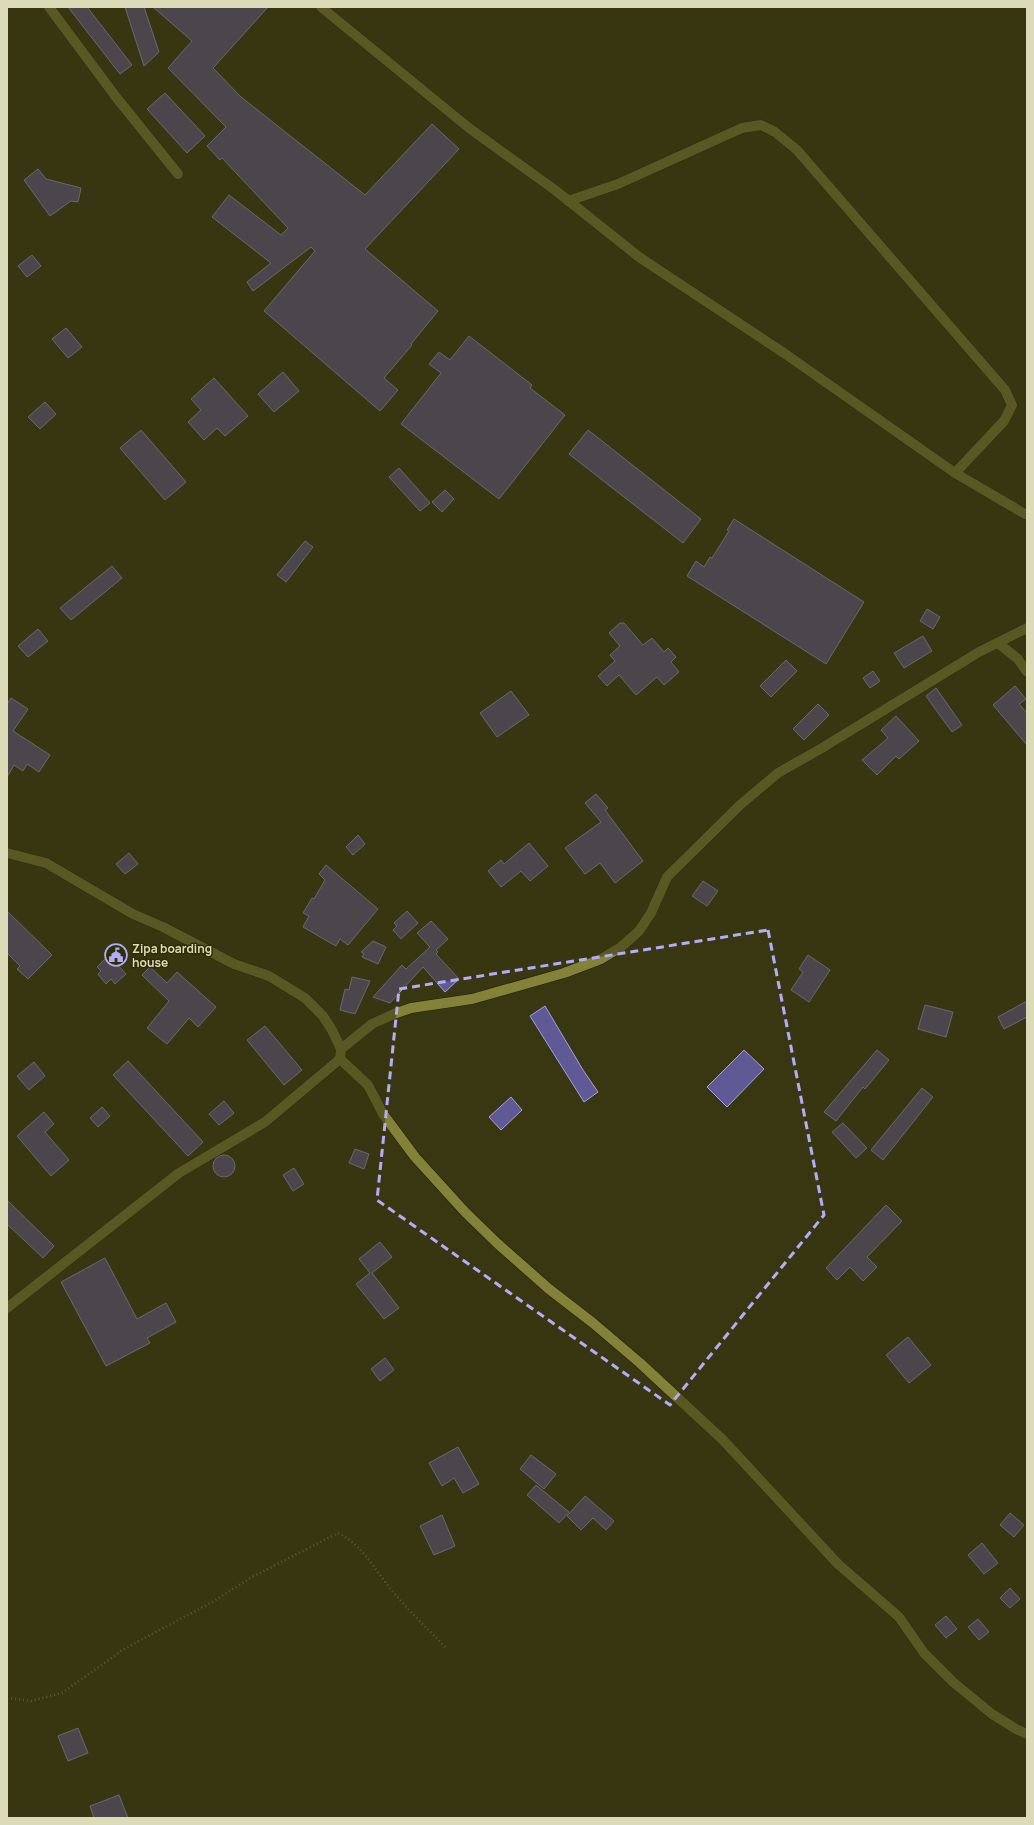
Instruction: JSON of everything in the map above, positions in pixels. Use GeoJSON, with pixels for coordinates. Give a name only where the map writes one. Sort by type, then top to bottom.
{"type":"FeatureCollection","features":[{"type":"Feature","properties":{"kind":"street"},"geometry":{"type":"LineString","coordinates":[[49,7],[116,96],[178,174]]}},
{"type":"Feature","properties":{"kind":"street"},"geometry":{"type":"LineString","coordinates":[[321,7],[469,128],[568,201],[639,257],[784,353],[955,473],[1025,514]]}},
{"type":"Feature","properties":{"kind":"street"},"geometry":{"type":"LineString","coordinates":[[568,201],[618,184],[742,128],[761,125],[775,132],[797,150],[1005,390],[1012,405],[1004,421],[955,473]]}},
{"type":"Feature","properties":{"kind":"street"},"geometry":{"type":"LineString","coordinates":[[7,1308],[179,1173],[265,1122],[372,1024],[411,1008],[472,999],[564,973],[601,959],[621,947],[639,930],[651,913],[667,878],[740,805],[778,773],[822,748],[972,656],[1027,628]]}},
{"type":"Feature","properties":{"kind":"street"},"geometry":{"type":"LineString","coordinates":[[998,643],[1018,659],[1027,672]]}},
{"type":"Feature","properties":{"kind":"street"},"geometry":{"type":"LineString","coordinates":[[7,852],[46,863],[133,914],[163,927],[234,964],[269,976],[305,998],[323,1016],[341,1054],[368,1085],[383,1114],[415,1157],[465,1212],[498,1244],[549,1289],[593,1323],[640,1363],[723,1440],[838,1564],[899,1617],[924,1653],[953,1682],[992,1714],[1027,1734]]}},
{"type":"Feature","properties":{"kind":"path"},"geometry":{"type":"LineString","coordinates":[[7,1698],[31,1701],[62,1693],[124,1649],[214,1601],[252,1577],[338,1533],[350,1539],[368,1558],[394,1594],[445,1647]]}},
{"type":"Feature","properties":{"kind":"highlighted area"},"geometry":{"type":"Polygon","coordinates":[[[768,930],[824,1215],[670,1405],[377,1200],[399,989],[768,930]]]}},
{"type":"Feature","properties":{"kind":"building"},"geometry":{"type":"Polygon","coordinates":[[[68,7],[87,7],[132,65],[120,74],[68,7]]]}},
{"type":"Feature","properties":{"kind":"building"},"geometry":{"type":"Polygon","coordinates":[[[125,7],[144,7],[159,52],[144,66],[125,7]]]}},
{"type":"Feature","properties":{"kind":"building"},"geometry":{"type":"Polygon","coordinates":[[[153,7],[268,7],[213,68],[241,97],[365,195],[432,124],[459,149],[365,249],[438,311],[384,378],[398,390],[380,411],[264,311],[315,251],[311,247],[253,291],[247,282],[271,263],[212,217],[229,195],[281,235],[288,228],[222,158],[220,160],[207,146],[226,127],[168,68],[192,41],[153,7]]]}},
{"type":"Feature","properties":{"kind":"building"},"geometry":{"type":"Polygon","coordinates":[[[165,93],[205,136],[187,153],[147,109],[165,93]]]}},
{"type":"Feature","properties":{"kind":"building"},"geometry":{"type":"Polygon","coordinates":[[[38,169],[46,179],[81,188],[78,202],[71,201],[50,216],[24,180],[38,169]]]}},
{"type":"Feature","properties":{"kind":"building"},"geometry":{"type":"Polygon","coordinates":[[[32,255],[41,266],[27,277],[18,266],[32,255]]]}},
{"type":"Feature","properties":{"kind":"building"},"geometry":{"type":"Polygon","coordinates":[[[66,328],[82,347],[68,358],[52,339],[66,328]]]}},
{"type":"Feature","properties":{"kind":"building"},"geometry":{"type":"Polygon","coordinates":[[[469,336],[532,385],[530,388],[565,415],[499,499],[401,424],[441,373],[429,364],[439,352],[450,360],[469,336]]]}},
{"type":"Feature","properties":{"kind":"building"},"geometry":{"type":"Polygon","coordinates":[[[283,372],[299,391],[274,412],[258,394],[283,372]]]}},
{"type":"Feature","properties":{"kind":"building"},"geometry":{"type":"Polygon","coordinates":[[[214,378],[248,416],[225,436],[217,428],[204,440],[188,422],[201,410],[191,399],[214,378]]]}},
{"type":"Feature","properties":{"kind":"building"},"geometry":{"type":"Polygon","coordinates":[[[45,402],[56,414],[40,429],[28,417],[45,402]]]}},
{"type":"Feature","properties":{"kind":"building"},"geometry":{"type":"Polygon","coordinates":[[[141,430],[186,482],[165,500],[120,448],[141,430]]]}},
{"type":"Feature","properties":{"kind":"building"},"geometry":{"type":"Polygon","coordinates":[[[588,430],[701,519],[683,543],[569,454],[588,430]]]}},
{"type":"Feature","properties":{"kind":"building"},"geometry":{"type":"Polygon","coordinates":[[[399,468],[430,503],[420,511],[389,477],[399,468]]]}},
{"type":"Feature","properties":{"kind":"building"},"geometry":{"type":"Polygon","coordinates":[[[445,490],[454,499],[442,512],[432,502],[445,490]]]}},
{"type":"Feature","properties":{"kind":"building"},"geometry":{"type":"Polygon","coordinates":[[[734,519],[864,602],[826,664],[687,576],[696,561],[704,567],[710,557],[712,558],[729,531],[727,530],[734,519]]]}},
{"type":"Feature","properties":{"kind":"building"},"geometry":{"type":"Polygon","coordinates":[[[305,541],[313,547],[286,582],[277,575],[305,541]]]}},
{"type":"Feature","properties":{"kind":"building"},"geometry":{"type":"Polygon","coordinates":[[[112,566],[122,578],[71,620],[60,608],[112,566]]]}},
{"type":"Feature","properties":{"kind":"building"},"geometry":{"type":"Polygon","coordinates":[[[927,609],[940,617],[933,629],[920,621],[927,609]]]}},
{"type":"Feature","properties":{"kind":"building"},"geometry":{"type":"Polygon","coordinates":[[[620,623],[624,623],[643,645],[652,638],[664,652],[668,648],[676,657],[671,662],[679,672],[664,685],[657,677],[636,695],[619,675],[607,686],[598,676],[615,661],[610,655],[620,646],[609,633],[620,623]]]}},
{"type":"Feature","properties":{"kind":"building"},"geometry":{"type":"Polygon","coordinates":[[[38,629],[48,641],[28,657],[18,646],[38,629]]]}},
{"type":"Feature","properties":{"kind":"building"},"geometry":{"type":"Polygon","coordinates":[[[923,636],[932,651],[904,668],[894,653],[923,636]]]}},
{"type":"Feature","properties":{"kind":"building"},"geometry":{"type":"Polygon","coordinates":[[[786,660],[797,671],[771,697],[760,686],[786,660]]]}},
{"type":"Feature","properties":{"kind":"building"},"geometry":{"type":"Polygon","coordinates":[[[873,671],[880,681],[870,688],[863,678],[873,671]]]}},
{"type":"Feature","properties":{"kind":"building"},"geometry":{"type":"Polygon","coordinates":[[[1015,686],[1026,699],[1019,704],[1027,713],[1027,745],[993,705],[1015,686]]]}},
{"type":"Feature","properties":{"kind":"building"},"geometry":{"type":"Polygon","coordinates":[[[936,688],[962,725],[952,732],[926,696],[936,688]]]}},
{"type":"Feature","properties":{"kind":"building"},"geometry":{"type":"Polygon","coordinates":[[[511,691],[529,715],[497,737],[480,713],[511,691]]]}},
{"type":"Feature","properties":{"kind":"building"},"geometry":{"type":"Polygon","coordinates":[[[11,698],[28,709],[13,731],[50,755],[39,772],[27,764],[23,771],[14,765],[7,777],[7,704],[11,698]]]}},
{"type":"Feature","properties":{"kind":"building"},"geometry":{"type":"Polygon","coordinates":[[[818,704],[829,715],[804,740],[793,729],[818,704]]]}},
{"type":"Feature","properties":{"kind":"building"},"geometry":{"type":"Polygon","coordinates":[[[896,716],[919,741],[899,759],[896,756],[877,775],[862,760],[888,738],[881,730],[896,716]]]}},
{"type":"Feature","properties":{"kind":"building"},"geometry":{"type":"Polygon","coordinates":[[[596,794],[608,808],[605,810],[643,861],[615,883],[600,863],[585,874],[565,848],[601,822],[585,803],[596,794]]]}},
{"type":"Feature","properties":{"kind":"building"},"geometry":{"type":"Polygon","coordinates":[[[358,835],[365,844],[353,855],[346,847],[358,835]]]}},
{"type":"Feature","properties":{"kind":"building"},"geometry":{"type":"Polygon","coordinates":[[[529,843],[548,866],[530,881],[521,871],[501,887],[488,871],[501,860],[504,864],[529,843]]]}},
{"type":"Feature","properties":{"kind":"building"},"geometry":{"type":"Polygon","coordinates":[[[129,853],[138,864],[125,874],[116,864],[129,853]]]}},
{"type":"Feature","properties":{"kind":"building"},"geometry":{"type":"Polygon","coordinates":[[[326,865],[378,909],[348,945],[340,939],[336,946],[303,927],[309,916],[303,913],[312,898],[314,899],[325,880],[319,874],[326,865]]]}},
{"type":"Feature","properties":{"kind":"building"},"geometry":{"type":"Polygon","coordinates":[[[703,881],[718,891],[707,906],[692,896],[703,881]]]}},
{"type":"Feature","properties":{"kind":"building"},"geometry":{"type":"Polygon","coordinates":[[[7,911],[52,955],[28,979],[17,969],[20,966],[7,953],[7,911]]]}},
{"type":"Feature","properties":{"kind":"building"},"geometry":{"type":"Polygon","coordinates":[[[407,911],[418,923],[401,939],[393,930],[397,926],[394,923],[407,911]]]}},
{"type":"Feature","properties":{"kind":"building"},"geometry":{"type":"Polygon","coordinates":[[[431,921],[448,939],[436,950],[438,952],[436,954],[459,979],[445,992],[423,967],[390,1003],[373,997],[402,965],[406,969],[430,947],[417,933],[431,921]]]}},
{"type":"Feature","properties":{"kind":"building"},"geometry":{"type":"Polygon","coordinates":[[[373,941],[386,947],[378,964],[362,957],[364,954],[361,952],[373,941]]]}},
{"type":"Feature","properties":{"kind":"building"},"geometry":{"type":"Polygon","coordinates":[[[109,955],[126,974],[115,984],[111,979],[106,984],[98,974],[101,971],[97,967],[109,955]]]}},
{"type":"Feature","properties":{"kind":"building"},"geometry":{"type":"Polygon","coordinates":[[[808,955],[830,970],[809,1002],[791,990],[803,972],[799,969],[808,955]]]}},
{"type":"Feature","properties":{"kind":"building"},"geometry":{"type":"Polygon","coordinates":[[[150,967],[167,983],[177,972],[216,1007],[198,1027],[189,1018],[167,1044],[147,1028],[169,1001],[142,975],[150,967]]]}},
{"type":"Feature","properties":{"kind":"building"},"geometry":{"type":"Polygon","coordinates":[[[352,977],[370,981],[355,1014],[340,1010],[345,989],[349,990],[352,977]]]}},
{"type":"Feature","properties":{"kind":"building"},"geometry":{"type":"Polygon","coordinates":[[[1027,1001],[1027,1017],[1004,1029],[998,1017],[1027,1001]]]}},
{"type":"Feature","properties":{"kind":"building"},"geometry":{"type":"Polygon","coordinates":[[[925,1005],[953,1012],[946,1037],[918,1029],[925,1005]]]}},
{"type":"Feature","properties":{"kind":"building"},"geometry":{"type":"Polygon","coordinates":[[[545,1006],[583,1070],[598,1092],[584,1102],[530,1016],[545,1006]]]}},
{"type":"Feature","properties":{"kind":"building"},"geometry":{"type":"Polygon","coordinates":[[[265,1026],[302,1070],[284,1085],[247,1040],[265,1026]]]}},
{"type":"Feature","properties":{"kind":"building"},"geometry":{"type":"Polygon","coordinates":[[[744,1050],[764,1069],[727,1107],[707,1087],[744,1050]]]}},
{"type":"Feature","properties":{"kind":"building"},"geometry":{"type":"Polygon","coordinates":[[[877,1050],[889,1060],[865,1089],[863,1087],[836,1121],[824,1112],[877,1050]]]}},
{"type":"Feature","properties":{"kind":"building"},"geometry":{"type":"Polygon","coordinates":[[[128,1061],[203,1142],[188,1156],[113,1075],[128,1061]]]}},
{"type":"Feature","properties":{"kind":"building"},"geometry":{"type":"Polygon","coordinates":[[[34,1062],[45,1076],[29,1090],[17,1076],[34,1062]]]}},
{"type":"Feature","properties":{"kind":"building"},"geometry":{"type":"Polygon","coordinates":[[[922,1088],[933,1097],[883,1160],[871,1150],[922,1088]]]}},
{"type":"Feature","properties":{"kind":"building"},"geometry":{"type":"Polygon","coordinates":[[[511,1097],[522,1110],[501,1130],[489,1117],[511,1097]]]}},
{"type":"Feature","properties":{"kind":"building"},"geometry":{"type":"Polygon","coordinates":[[[224,1101],[234,1113],[219,1125],[209,1114],[224,1101]]]}},
{"type":"Feature","properties":{"kind":"building"},"geometry":{"type":"Polygon","coordinates":[[[102,1107],[110,1116],[98,1127],[90,1118],[102,1107]]]}},
{"type":"Feature","properties":{"kind":"building"},"geometry":{"type":"Polygon","coordinates":[[[44,1112],[54,1124],[45,1132],[69,1160],[51,1176],[17,1136],[44,1112]]]}},
{"type":"Feature","properties":{"kind":"building"},"geometry":{"type":"Polygon","coordinates":[[[843,1123],[867,1148],[856,1158],[832,1132],[843,1123]]]}},
{"type":"Feature","properties":{"kind":"building"},"geometry":{"type":"Polygon","coordinates":[[[355,1149],[369,1154],[364,1169],[349,1163],[355,1149]]]}},
{"type":"Feature","properties":{"kind":"building"},"geometry":{"type":"Polygon","coordinates":[[[224,1155],[232,1158],[235,1166],[232,1174],[224,1177],[216,1174],[213,1166],[216,1158],[224,1155]]]}},
{"type":"Feature","properties":{"kind":"building"},"geometry":{"type":"Polygon","coordinates":[[[294,1168],[304,1184],[293,1191],[283,1175],[294,1168]]]}},
{"type":"Feature","properties":{"kind":"building"},"geometry":{"type":"Polygon","coordinates":[[[7,1200],[54,1246],[43,1258],[7,1224],[7,1200]]]}},
{"type":"Feature","properties":{"kind":"building"},"geometry":{"type":"Polygon","coordinates":[[[886,1205],[902,1221],[867,1257],[877,1267],[863,1281],[850,1267],[837,1280],[826,1268],[886,1205]]]}},
{"type":"Feature","properties":{"kind":"building"},"geometry":{"type":"Polygon","coordinates":[[[380,1242],[392,1257],[372,1273],[399,1308],[384,1319],[356,1284],[370,1273],[359,1259],[380,1242]]]}},
{"type":"Feature","properties":{"kind":"building"},"geometry":{"type":"Polygon","coordinates":[[[105,1258],[137,1319],[166,1303],[176,1322],[147,1338],[150,1343],[106,1366],[61,1282],[105,1258]]]}},
{"type":"Feature","properties":{"kind":"building"},"geometry":{"type":"Polygon","coordinates":[[[908,1337],[931,1365],[909,1383],[886,1355],[908,1337]]]}},
{"type":"Feature","properties":{"kind":"building"},"geometry":{"type":"Polygon","coordinates":[[[385,1358],[394,1370],[380,1381],[371,1369],[385,1358]]]}},
{"type":"Feature","properties":{"kind":"building"},"geometry":{"type":"Polygon","coordinates":[[[458,1447],[479,1484],[463,1493],[454,1478],[442,1486],[429,1463],[458,1447]]]}},
{"type":"Feature","properties":{"kind":"building"},"geometry":{"type":"Polygon","coordinates":[[[531,1455],[556,1474],[544,1489],[520,1469],[531,1455]]]}},
{"type":"Feature","properties":{"kind":"building"},"geometry":{"type":"Polygon","coordinates":[[[536,1485],[569,1512],[559,1523],[527,1495],[536,1485]]]}},
{"type":"Feature","properties":{"kind":"building"},"geometry":{"type":"Polygon","coordinates":[[[585,1496],[614,1521],[606,1530],[593,1518],[581,1530],[567,1516],[585,1496]]]}},
{"type":"Feature","properties":{"kind":"building"},"geometry":{"type":"Polygon","coordinates":[[[1010,1513],[1024,1525],[1014,1537],[1000,1525],[1010,1513]]]}},
{"type":"Feature","properties":{"kind":"building"},"geometry":{"type":"Polygon","coordinates":[[[442,1515],[455,1546],[434,1555],[420,1526],[442,1515]]]}},
{"type":"Feature","properties":{"kind":"building"},"geometry":{"type":"Polygon","coordinates":[[[982,1543],[998,1563],[984,1574],[968,1555],[982,1543]]]}},
{"type":"Feature","properties":{"kind":"building"},"geometry":{"type":"Polygon","coordinates":[[[1010,1588],[1020,1599],[1010,1608],[1000,1598],[1010,1588]]]}},
{"type":"Feature","properties":{"kind":"building"},"geometry":{"type":"Polygon","coordinates":[[[946,1616],[957,1629],[946,1638],[935,1625],[946,1616]]]}},
{"type":"Feature","properties":{"kind":"building"},"geometry":{"type":"Polygon","coordinates":[[[978,1619],[989,1632],[979,1640],[968,1627],[978,1619]]]}},
{"type":"Feature","properties":{"kind":"building"},"geometry":{"type":"Polygon","coordinates":[[[78,1728],[88,1753],[68,1761],[58,1736],[78,1728]]]}},
{"type":"Feature","properties":{"kind":"building"},"geometry":{"type":"Polygon","coordinates":[[[119,1795],[128,1818],[94,1818],[90,1806],[119,1795]]]}},
{"type":"Feature","properties":{"kind":"place","name":"Zipa boarding house"},"geometry":{"type":"Point","coordinates":[116,955]}}]}
